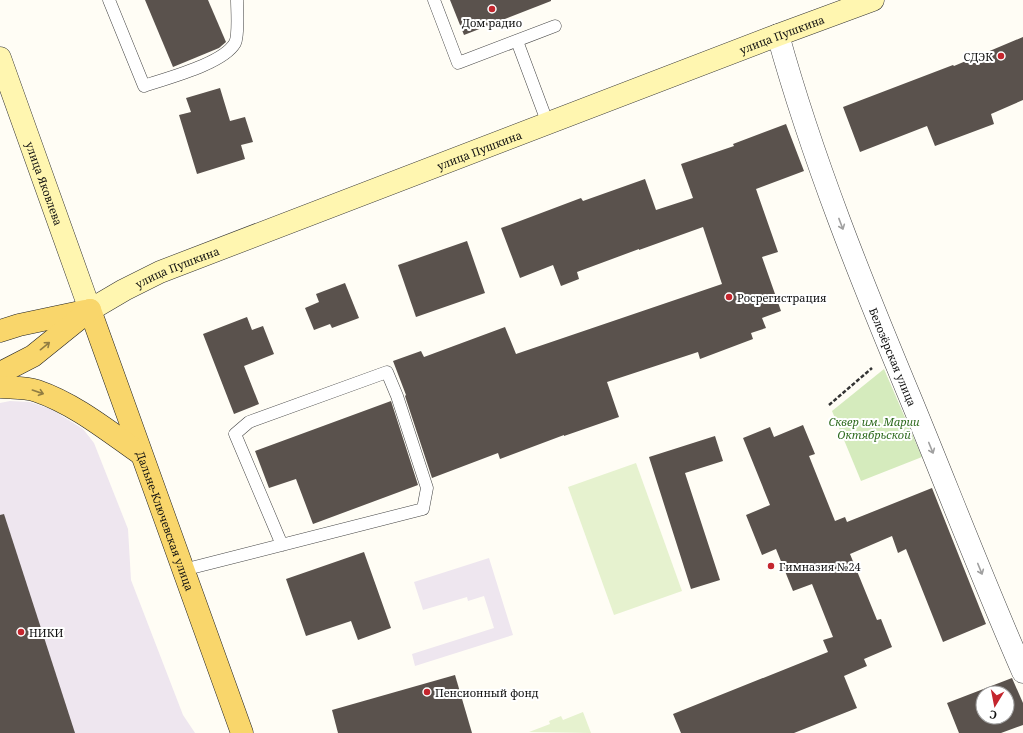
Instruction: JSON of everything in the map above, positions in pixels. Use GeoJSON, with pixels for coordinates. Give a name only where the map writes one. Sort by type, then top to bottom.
{"type":"FeatureCollection","features":[{"type":"Feature","properties":{"kind":"main road","name":"улица Пушкина"},"geometry":{"type":"LineString","coordinates":[[0,373],[33,356],[90,310],[124,290],[160,272],[873,0]]}},
{"type":"Feature","properties":{"kind":"main road","name":"улица Яковлева"},"geometry":{"type":"LineString","coordinates":[[0,58],[90,310]]}},
{"type":"Feature","properties":{"kind":"main road","name":"улица Пушкина"},"geometry":{"type":"LineString","coordinates":[[0,331],[18,325],[90,310]]}},
{"type":"Feature","properties":{"kind":"main road","name":"Дальне-Ключевская улица"},"geometry":{"type":"LineString","coordinates":[[90,310],[242,733]]}},
{"type":"Feature","properties":{"kind":"main road"},"geometry":{"type":"LineString","coordinates":[[0,387],[36,391],[75,408],[141,454]]}},
{"type":"Feature","properties":{"kind":"street","name":"Белозёрская улица"},"geometry":{"type":"LineString","coordinates":[[778,35],[789,76],[827,187],[865,288],[1023,672]]}},
{"type":"Feature","properties":{"kind":"lane"},"geometry":{"type":"LineString","coordinates":[[109,0],[144,86],[207,65],[228,51],[236,42],[237,0]]}},
{"type":"Feature","properties":{"kind":"lane"},"geometry":{"type":"LineString","coordinates":[[434,0],[458,63],[555,26]]}},
{"type":"Feature","properties":{"kind":"lane"},"geometry":{"type":"LineString","coordinates":[[517,40],[548,124]]}},
{"type":"Feature","properties":{"kind":"lane"},"geometry":{"type":"LineString","coordinates":[[183,570],[423,509],[427,488],[397,396],[387,372],[250,422],[235,434],[282,544]]}},
{"type":"Feature","properties":{"kind":"path"},"geometry":{"type":"LineString","coordinates":[[829,405],[874,366]]}},
{"type":"Feature","properties":{"kind":"shaded area"},"geometry":{"type":"Polygon","coordinates":[[[10,401],[30,402],[51,409],[83,429],[94,443],[128,529],[131,580],[183,715],[195,733],[0,733],[0,403],[10,401]]]}},
{"type":"Feature","properties":{"kind":"shaded area"},"geometry":{"type":"Polygon","coordinates":[[[489,558],[513,635],[415,666],[412,654],[494,628],[484,596],[468,601],[467,597],[423,610],[414,582],[489,558]]]}},
{"type":"Feature","properties":{"kind":"green space","name":"Сквер им. Марии Октябрьской"},"geometry":{"type":"Polygon","coordinates":[[[884,369],[922,457],[861,481],[832,411],[884,369]]]}},
{"type":"Feature","properties":{"kind":"green space"},"geometry":{"type":"Polygon","coordinates":[[[636,463],[682,591],[614,615],[568,487],[636,463]]]}},
{"type":"Feature","properties":{"kind":"green space"},"geometry":{"type":"Polygon","coordinates":[[[583,712],[591,733],[529,732],[550,724],[549,721],[561,716],[563,720],[583,712]]]}},
{"type":"Feature","properties":{"kind":"building"},"geometry":{"type":"Polygon","coordinates":[[[145,0],[208,0],[226,42],[219,48],[173,67],[145,0]]]}},
{"type":"Feature","properties":{"kind":"building","name":"Дом радио"},"geometry":{"type":"Polygon","coordinates":[[[450,0],[551,0],[551,1],[464,35],[450,0]]]}},
{"type":"Feature","properties":{"kind":"building"},"geometry":{"type":"Polygon","coordinates":[[[1023,37],[1023,100],[991,114],[994,124],[935,146],[927,126],[860,152],[843,107],[953,65],[954,66],[1023,37]]]}},
{"type":"Feature","properties":{"kind":"building"},"geometry":{"type":"Polygon","coordinates":[[[220,88],[230,121],[245,117],[253,142],[241,145],[245,159],[197,174],[179,115],[191,112],[186,98],[220,88]]]}},
{"type":"Feature","properties":{"kind":"building"},"geometry":{"type":"Polygon","coordinates":[[[786,124],[804,171],[756,189],[778,252],[762,257],[781,311],[762,318],[766,328],[751,333],[753,339],[700,359],[698,352],[607,382],[619,417],[564,435],[500,459],[498,453],[432,478],[405,396],[406,395],[393,361],[421,351],[424,357],[505,327],[516,354],[722,284],[703,227],[577,272],[579,279],[561,286],[553,265],[520,278],[501,228],[581,198],[583,201],[645,179],[656,210],[693,198],[681,164],[734,146],[733,144],[786,124]]]}},
{"type":"Feature","properties":{"kind":"building"},"geometry":{"type":"Polygon","coordinates":[[[467,241],[485,293],[416,317],[398,265],[467,241]]]}},
{"type":"Feature","properties":{"kind":"building"},"geometry":{"type":"Polygon","coordinates":[[[345,283],[359,318],[332,328],[330,324],[314,330],[305,308],[319,302],[316,294],[345,283]]]}},
{"type":"Feature","properties":{"kind":"building"},"geometry":{"type":"Polygon","coordinates":[[[247,317],[252,330],[263,326],[274,354],[244,366],[259,404],[234,414],[203,334],[247,317]]]}},
{"type":"Feature","properties":{"kind":"building"},"geometry":{"type":"Polygon","coordinates":[[[391,401],[418,485],[313,524],[296,479],[269,488],[255,451],[391,401]]]}},
{"type":"Feature","properties":{"kind":"building"},"geometry":{"type":"Polygon","coordinates":[[[803,425],[815,454],[809,456],[835,521],[845,517],[847,522],[932,488],[986,624],[943,642],[906,549],[898,553],[892,536],[850,554],[877,620],[881,619],[892,647],[864,659],[867,666],[844,676],[857,708],[794,733],[681,733],[673,714],[828,652],[823,640],[833,637],[812,584],[793,591],[776,549],[762,555],[746,515],[770,505],[743,438],[770,427],[774,437],[803,425]]]}},
{"type":"Feature","properties":{"kind":"building"},"geometry":{"type":"Polygon","coordinates":[[[715,436],[723,461],[685,473],[720,580],[691,589],[649,457],[715,436]]]}},
{"type":"Feature","properties":{"kind":"building","name":"НИКИ"},"geometry":{"type":"Polygon","coordinates":[[[4,514],[75,733],[0,733],[0,515],[4,514]]]}},
{"type":"Feature","properties":{"kind":"building"},"geometry":{"type":"Polygon","coordinates":[[[364,552],[391,628],[358,640],[351,621],[306,636],[286,579],[364,552]]]}},
{"type":"Feature","properties":{"kind":"building","name":"Пенсионный фонд"},"geometry":{"type":"Polygon","coordinates":[[[455,675],[472,733],[338,733],[332,710],[455,675]]]}},
{"type":"Feature","properties":{"kind":"building"},"geometry":{"type":"Polygon","coordinates":[[[1012,678],[1023,703],[1023,725],[1001,733],[959,733],[947,703],[975,692],[975,725],[1015,725],[1015,685],[994,685],[1012,678]]]}},
{"type":"Feature","properties":{"kind":"place","name":"Дом радио"},"geometry":{"type":"Point","coordinates":[492,9]}},
{"type":"Feature","properties":{"kind":"place","name":"СДЭК"},"geometry":{"type":"Point","coordinates":[1001,56]}},
{"type":"Feature","properties":{"kind":"place","name":"Росрегистрация"},"geometry":{"type":"Point","coordinates":[729,297]}},
{"type":"Feature","properties":{"kind":"place","name":"Гимназия №24"},"geometry":{"type":"Point","coordinates":[771,566]}},
{"type":"Feature","properties":{"kind":"place","name":"НИКИ"},"geometry":{"type":"Point","coordinates":[21,632]}},
{"type":"Feature","properties":{"kind":"place","name":"Пенсионный фонд"},"geometry":{"type":"Point","coordinates":[427,692]}}]}
